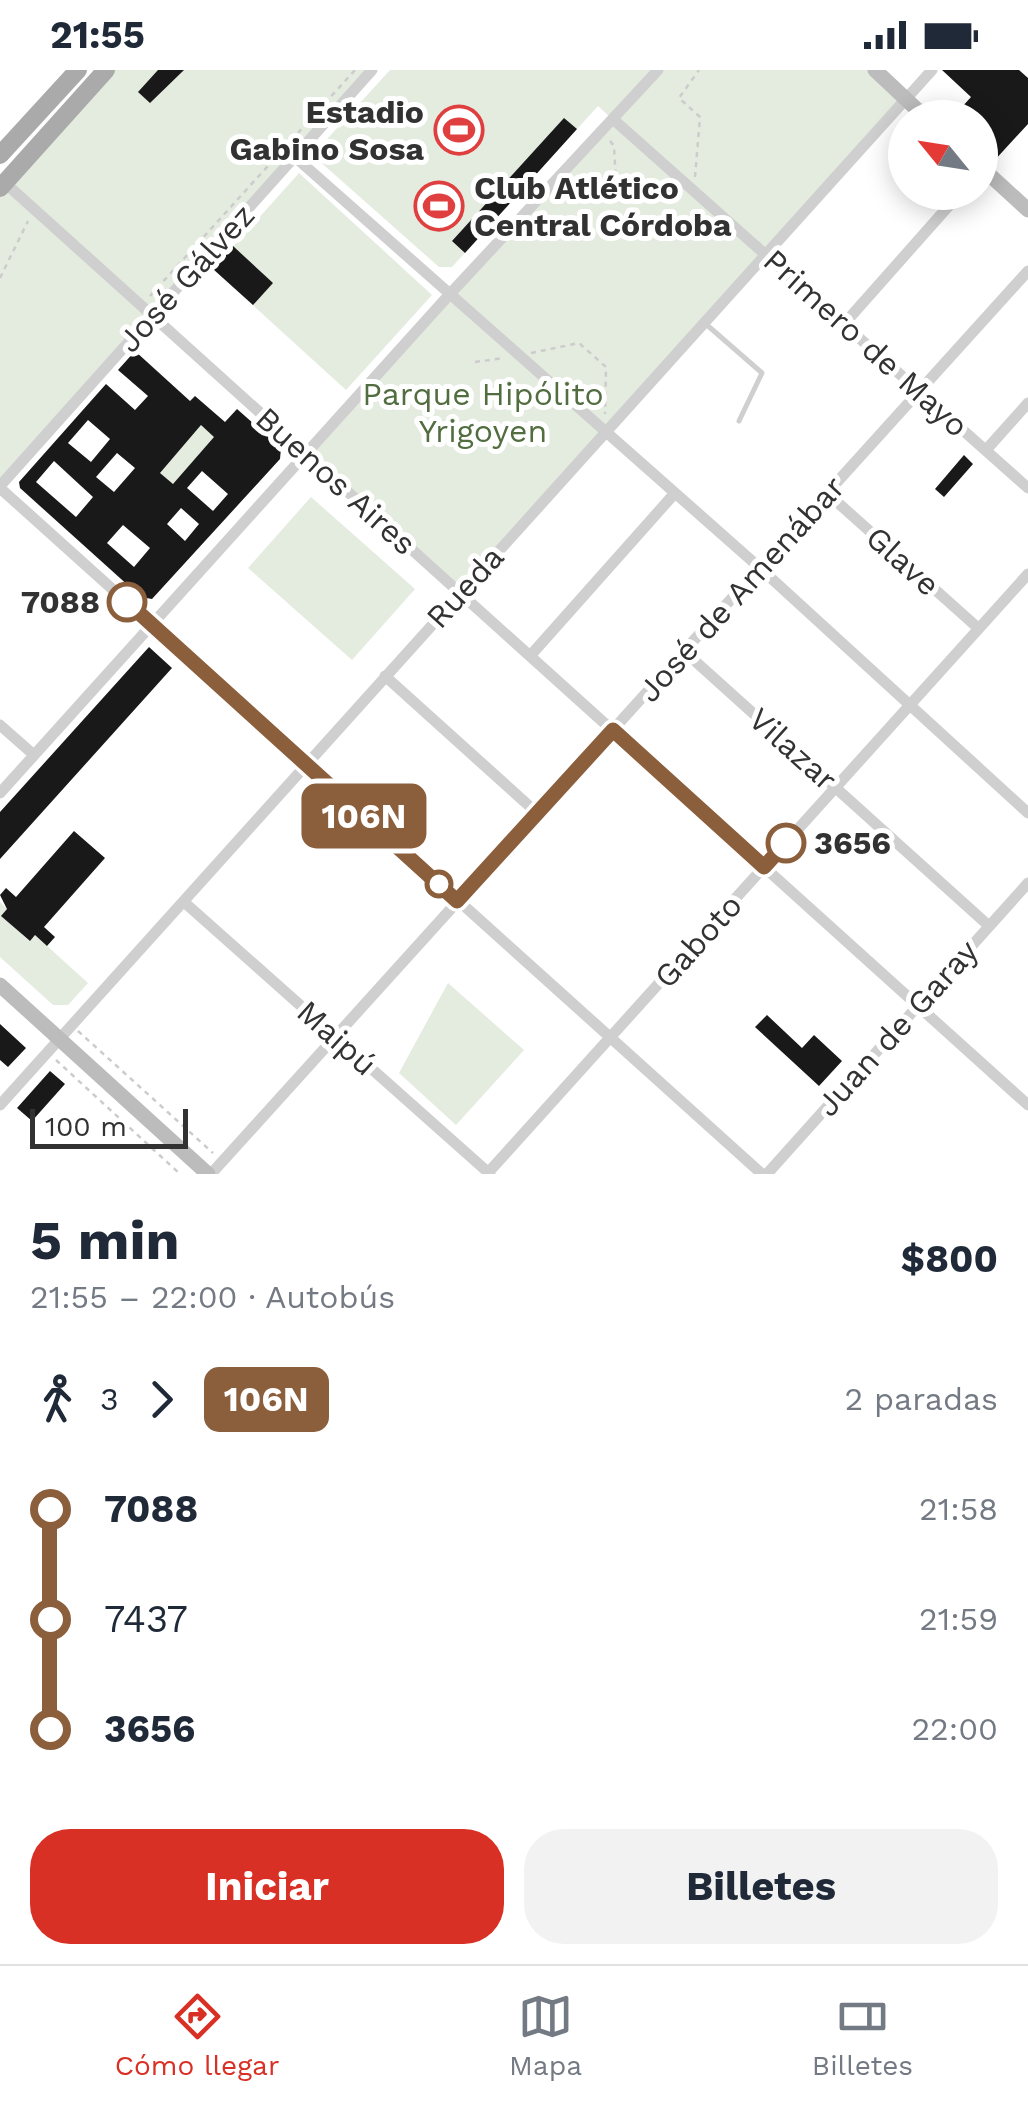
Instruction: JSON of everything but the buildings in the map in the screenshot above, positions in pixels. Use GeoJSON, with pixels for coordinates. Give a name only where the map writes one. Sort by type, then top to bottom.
{"type":"FeatureCollection","features":[{"type":"Feature","properties":{"kind":"main road"},"geometry":{"type":"LineString","coordinates":[[0,155],[78,70]]}},
{"type":"Feature","properties":{"kind":"main road"},"geometry":{"type":"LineString","coordinates":[[2,183],[106,70]]}},
{"type":"Feature","properties":{"kind":"main road"},"geometry":{"type":"LineString","coordinates":[[875,70],[905,98]]}},
{"type":"Feature","properties":{"kind":"main road"},"geometry":{"type":"LineString","coordinates":[[998,183],[1028,210]]}},
{"type":"Feature","properties":{"kind":"main road"},"geometry":{"type":"LineString","coordinates":[[0,985],[209,1174]]}},
{"type":"Feature","properties":{"kind":"street","name":"José Gálvez"},"geometry":{"type":"LineString","coordinates":[[0,487],[372,70]]}},
{"type":"Feature","properties":{"kind":"street"},"geometry":{"type":"LineString","coordinates":[[0,794],[448,295],[658,70]]}},
{"type":"Feature","properties":{"kind":"street","name":"Rueda"},"geometry":{"type":"LineString","coordinates":[[0,1105],[932,70]]}},
{"type":"Feature","properties":{"kind":"street","name":"Primero de Mayo"},"geometry":{"type":"LineString","coordinates":[[614,120],[1028,488]]}},
{"type":"Feature","properties":{"kind":"street"},"geometry":{"type":"LineString","coordinates":[[294,158],[760,568],[1028,813]]}},
{"type":"Feature","properties":{"kind":"street","name":"Buenos Aires"},"geometry":{"type":"LineString","coordinates":[[2,183],[142,304],[1028,1105]]}},
{"type":"Feature","properties":{"kind":"street"},"geometry":{"type":"LineString","coordinates":[[844,324],[945,210]]}},
{"type":"Feature","properties":{"kind":"street","name":"José de Amenábar"},"geometry":{"type":"LineString","coordinates":[[209,1174],[1028,271]]}},
{"type":"Feature","properties":{"kind":"street"},"geometry":{"type":"LineString","coordinates":[[986,450],[1028,403]]}},
{"type":"Feature","properties":{"kind":"street"},"geometry":{"type":"LineString","coordinates":[[0,487],[764,1174]]}},
{"type":"Feature","properties":{"kind":"street","name":"Glave"},"geometry":{"type":"LineString","coordinates":[[827,493],[978,628]]}},
{"type":"Feature","properties":{"kind":"street"},"geometry":{"type":"LineString","coordinates":[[530,656],[675,494]]}},
{"type":"Feature","properties":{"kind":"street","name":"Gaboto"},"geometry":{"type":"LineString","coordinates":[[488,1173],[1028,574]]}},
{"type":"Feature","properties":{"kind":"street","name":"Vilazar"},"geometry":{"type":"LineString","coordinates":[[685,652],[990,926]]}},
{"type":"Feature","properties":{"kind":"street"},"geometry":{"type":"LineString","coordinates":[[385,676],[537,813]]}},
{"type":"Feature","properties":{"kind":"street"},"geometry":{"type":"LineString","coordinates":[[0,725],[34,754]]}},
{"type":"Feature","properties":{"kind":"street","name":"Juan de Garay"},"geometry":{"type":"LineString","coordinates":[[764,1174],[1028,883]]}},
{"type":"Feature","properties":{"kind":"street","name":"Maipú"},"geometry":{"type":"LineString","coordinates":[[184,902],[488,1173]]}},
{"type":"Feature","properties":{"kind":"lane"},"geometry":{"type":"LineString","coordinates":[[704,322],[762,372],[739,422]]}},
{"type":"Feature","properties":{"kind":"path"},"geometry":{"type":"LineString","coordinates":[[142,304],[355,70]]}},
{"type":"Feature","properties":{"kind":"path"},"geometry":{"type":"LineString","coordinates":[[602,133],[614,146],[616,184],[694,190],[700,117],[679,98],[699,70]]}},
{"type":"Feature","properties":{"kind":"path"},"geometry":{"type":"LineString","coordinates":[[0,278],[34,209]]}},
{"type":"Feature","properties":{"kind":"path"},"geometry":{"type":"LineString","coordinates":[[476,362],[579,344],[606,366],[604,431]]}},
{"type":"Feature","properties":{"kind":"path"},"geometry":{"type":"LineString","coordinates":[[72,1025],[222,1161]]}},
{"type":"Feature","properties":{"kind":"path"},"geometry":{"type":"LineString","coordinates":[[47,1053],[180,1174]]}},
{"type":"Feature","properties":{"kind":"green space"},"geometry":{"type":"Polygon","coordinates":[[[106,70],[372,70],[0,486],[0,188],[106,70]]]}},
{"type":"Feature","properties":{"kind":"green space","name":"Parque Hipólito Yrigoyen"},"geometry":{"type":"Polygon","coordinates":[[[390,70],[875,70],[905,99],[888,100],[888,118],[460,593],[306,454],[613,120],[598,106],[452,267],[439,267],[317,159],[318,149],[390,70]]]}},
{"type":"Feature","properties":{"kind":"green space"},"geometry":{"type":"Polygon","coordinates":[[[299,173],[432,295],[346,390],[213,269],[299,173]]]}},
{"type":"Feature","properties":{"kind":"green space"},"geometry":{"type":"Polygon","coordinates":[[[201,425],[215,437],[173,484],[160,473],[201,425]]]}},
{"type":"Feature","properties":{"kind":"green space"},"geometry":{"type":"Polygon","coordinates":[[[311,497],[415,589],[352,660],[248,568],[311,497]]]}},
{"type":"Feature","properties":{"kind":"green space"},"geometry":{"type":"Polygon","coordinates":[[[0,902],[7,909],[2,916],[29,941],[35,935],[88,983],[68,1005],[53,1005],[0,957],[0,902]]]}},
{"type":"Feature","properties":{"kind":"green space"},"geometry":{"type":"Polygon","coordinates":[[[448,983],[524,1050],[456,1125],[399,1073],[448,983]]]}},
{"type":"Feature","properties":{"kind":"bus line","name":"106N"},"geometry":{"type":"LineString","coordinates":[[127,602],[457,901],[613,730],[764,867],[786,843]]}},
{"type":"Feature","properties":{"kind":"place","name":"Estadio Gabino Sosa"},"geometry":{"type":"Point","coordinates":[459,130]}},
{"type":"Feature","properties":{"kind":"place","name":"Club Atlético Central Córdoba"},"geometry":{"type":"Point","coordinates":[439,206]}},
{"type":"Feature","properties":{"kind":"place","name":"7088"},"geometry":{"type":"Point","coordinates":[127,602]}},
{"type":"Feature","properties":{"kind":"place","name":"3656"},"geometry":{"type":"Point","coordinates":[786,843]}}]}
